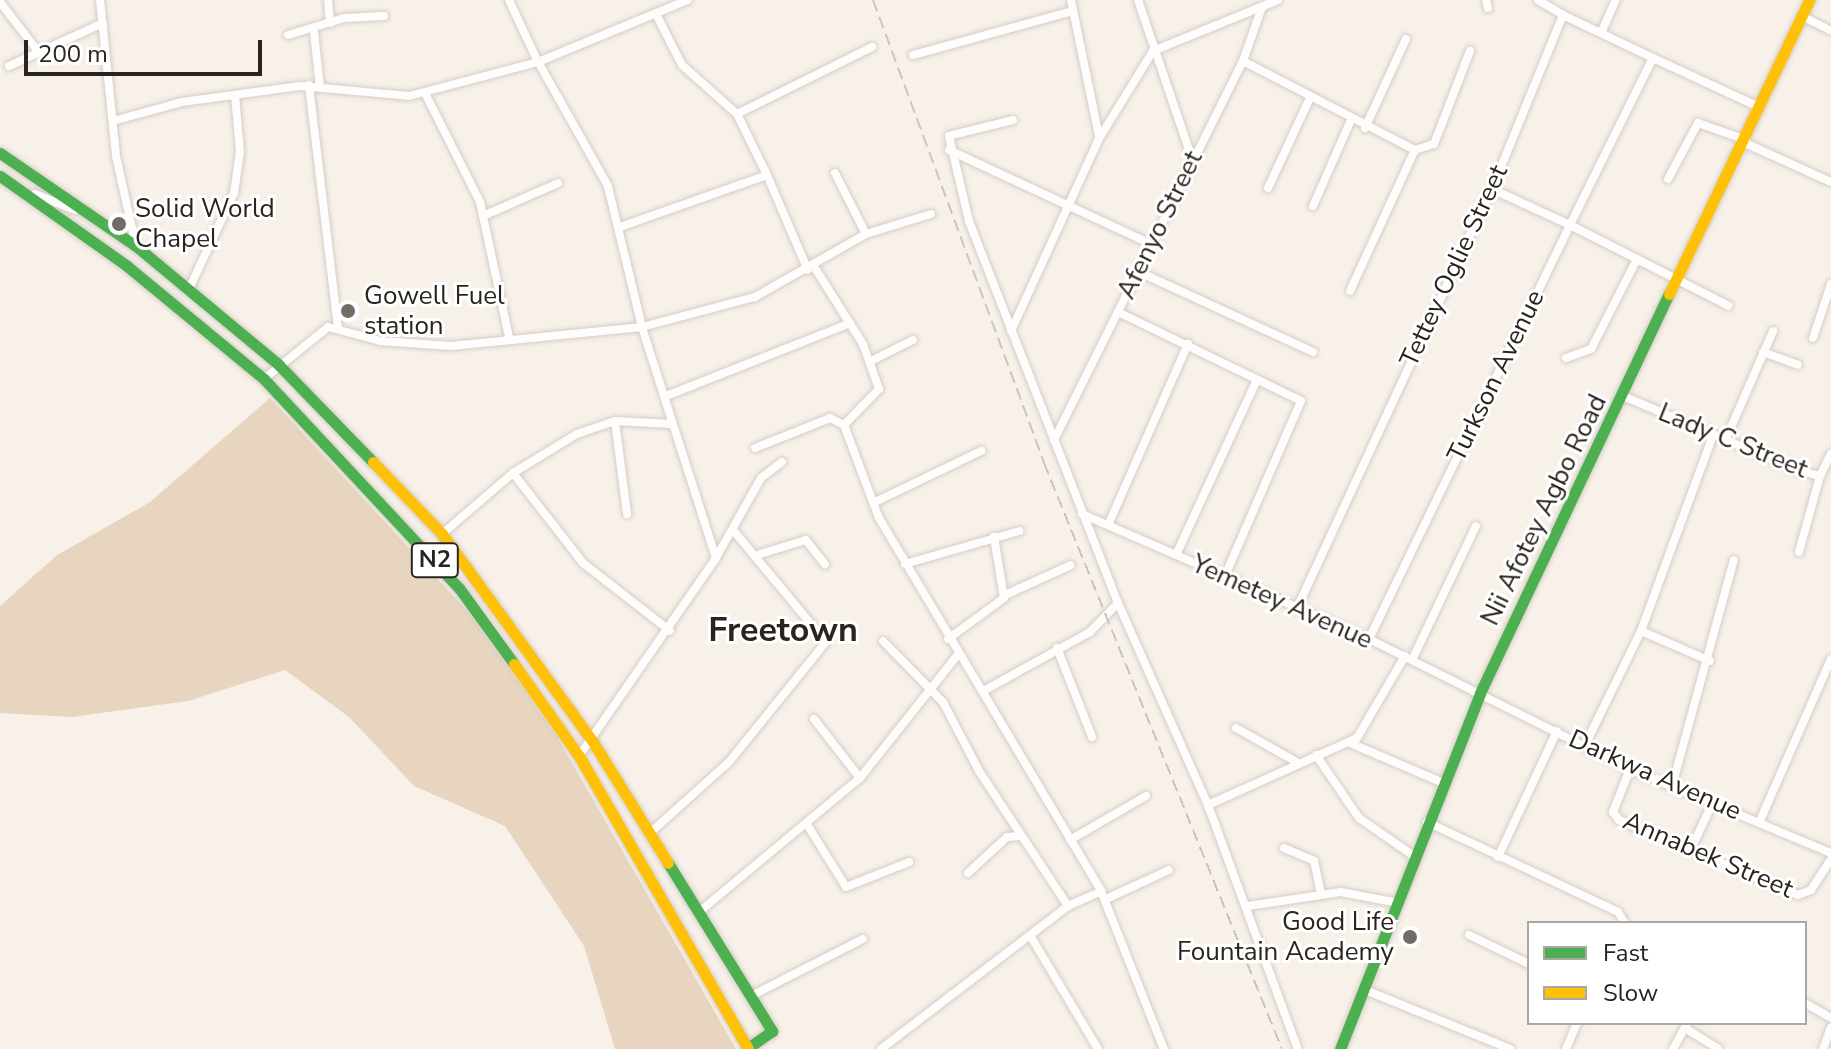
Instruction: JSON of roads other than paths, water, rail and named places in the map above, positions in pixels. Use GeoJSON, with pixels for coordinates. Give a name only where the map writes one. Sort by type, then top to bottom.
{"type":"FeatureCollection","features":[{"type":"Feature","properties":{"kind":"main road","name":"Nii Afotey Agbo Road"},"geometry":{"type":"LineString","coordinates":[[1340,1049],[1365,990],[1411,854],[1480,693],[1746,142],[1809,0]]}},
{"type":"Feature","properties":{"kind":"main road"},"geometry":{"type":"LineString","coordinates":[[0,153],[75,210],[136,246],[278,364],[442,534],[593,742],[772,1031],[748,1049]]}},
{"type":"Feature","properties":{"kind":"main road","name":"N2"},"geometry":{"type":"LineString","coordinates":[[5,180],[149,283],[264,379],[459,588],[579,756],[748,1049]]}},
{"type":"Feature","properties":{"kind":"street"},"geometry":{"type":"LineString","coordinates":[[100,0],[113,121],[136,246]]}},
{"type":"Feature","properties":{"kind":"street"},"geometry":{"type":"LineString","coordinates":[[328,0],[330,23]]}},
{"type":"Feature","properties":{"kind":"street"},"geometry":{"type":"LineString","coordinates":[[509,0],[538,62],[604,178],[620,227],[642,327],[716,558]]}},
{"type":"Feature","properties":{"kind":"street"},"geometry":{"type":"LineString","coordinates":[[113,121],[235,95],[309,85],[376,97],[425,93],[538,62],[656,14],[667,4],[688,0]]}},
{"type":"Feature","properties":{"kind":"street"},"geometry":{"type":"LineString","coordinates":[[1071,0],[1100,137]]}},
{"type":"Feature","properties":{"kind":"street"},"geometry":{"type":"LineString","coordinates":[[1138,0],[1192,159]]}},
{"type":"Feature","properties":{"kind":"street"},"geometry":{"type":"LineString","coordinates":[[1011,332],[1100,137],[1153,51],[1278,0]]}},
{"type":"Feature","properties":{"kind":"street"},"geometry":{"type":"LineString","coordinates":[[1538,0],[1563,15],[1759,107]]}},
{"type":"Feature","properties":{"kind":"street"},"geometry":{"type":"LineString","coordinates":[[1601,33],[1616,0]]}},
{"type":"Feature","properties":{"kind":"street"},"geometry":{"type":"LineString","coordinates":[[0,2],[37,50]]}},
{"type":"Feature","properties":{"kind":"street","name":"Afenyo Street"},"geometry":{"type":"LineString","coordinates":[[1054,440],[1243,61],[1262,7]]}},
{"type":"Feature","properties":{"kind":"street"},"geometry":{"type":"LineString","coordinates":[[913,55],[1073,11]]}},
{"type":"Feature","properties":{"kind":"street"},"geometry":{"type":"LineString","coordinates":[[656,14],[682,65],[737,114],[811,268],[850,323],[871,361],[879,389],[844,425]]}},
{"type":"Feature","properties":{"kind":"street","name":"Tettey Oglie Street"},"geometry":{"type":"LineString","coordinates":[[1298,606],[1492,189],[1563,15]]}},
{"type":"Feature","properties":{"kind":"street"},"geometry":{"type":"LineString","coordinates":[[288,35],[314,32],[330,23],[384,16]]}},
{"type":"Feature","properties":{"kind":"street"},"geometry":{"type":"LineString","coordinates":[[1802,16],[1831,31]]}},
{"type":"Feature","properties":{"kind":"street"},"geometry":{"type":"LineString","coordinates":[[9,66],[37,50],[103,23]]}},
{"type":"Feature","properties":{"kind":"street"},"geometry":{"type":"LineString","coordinates":[[314,32],[320,87]]}},
{"type":"Feature","properties":{"kind":"street"},"geometry":{"type":"LineString","coordinates":[[1365,128],[1406,39]]}},
{"type":"Feature","properties":{"kind":"street"},"geometry":{"type":"LineString","coordinates":[[737,114],[872,47]]}},
{"type":"Feature","properties":{"kind":"street"},"geometry":{"type":"LineString","coordinates":[[1243,61],[1350,122],[1415,150],[1434,144],[1470,51]]}},
{"type":"Feature","properties":{"kind":"street","name":"Turkson Avenue"},"geometry":{"type":"LineString","coordinates":[[1369,639],[1653,58]]}},
{"type":"Feature","properties":{"kind":"street"},"geometry":{"type":"LineString","coordinates":[[309,85],[338,328]]}},
{"type":"Feature","properties":{"kind":"street"},"geometry":{"type":"LineString","coordinates":[[425,93],[483,216],[509,337]]}},
{"type":"Feature","properties":{"kind":"street"},"geometry":{"type":"LineString","coordinates":[[189,289],[234,193],[240,152],[235,95]]}},
{"type":"Feature","properties":{"kind":"street"},"geometry":{"type":"LineString","coordinates":[[1268,188],[1310,98]]}},
{"type":"Feature","properties":{"kind":"street"},"geometry":{"type":"LineString","coordinates":[[1013,120],[954,133],[949,150],[1011,332],[1118,603],[1208,805],[1248,906],[1298,1049]]}},
{"type":"Feature","properties":{"kind":"street"},"geometry":{"type":"LineString","coordinates":[[1313,206],[1350,122]]}},
{"type":"Feature","properties":{"kind":"street"},"geometry":{"type":"LineString","coordinates":[[1668,179],[1698,123],[1831,182]]}},
{"type":"Feature","properties":{"kind":"street"},"geometry":{"type":"LineString","coordinates":[[949,150],[1151,244]]}},
{"type":"Feature","properties":{"kind":"street"},"geometry":{"type":"LineString","coordinates":[[1350,291],[1415,150]]}},
{"type":"Feature","properties":{"kind":"street"},"geometry":{"type":"LineString","coordinates":[[835,173],[866,234]]}},
{"type":"Feature","properties":{"kind":"street"},"geometry":{"type":"LineString","coordinates":[[620,227],[767,175]]}},
{"type":"Feature","properties":{"kind":"street"},"geometry":{"type":"LineString","coordinates":[[5,180],[75,210]]}},
{"type":"Feature","properties":{"kind":"street"},"geometry":{"type":"LineString","coordinates":[[483,216],[558,183]]}},
{"type":"Feature","properties":{"kind":"street"},"geometry":{"type":"LineString","coordinates":[[1492,189],[1729,306]]}},
{"type":"Feature","properties":{"kind":"street"},"geometry":{"type":"LineString","coordinates":[[264,379],[319,331],[338,328],[381,341],[451,346],[509,337],[642,327],[755,297],[811,268],[866,234],[931,214]]}},
{"type":"Feature","properties":{"kind":"street"},"geometry":{"type":"LineString","coordinates":[[1566,358],[1591,349],[1637,259]]}},
{"type":"Feature","properties":{"kind":"street"},"geometry":{"type":"LineString","coordinates":[[1137,271],[1313,352]]}},
{"type":"Feature","properties":{"kind":"street"},"geometry":{"type":"LineString","coordinates":[[1813,338],[1831,284]]}},
{"type":"Feature","properties":{"kind":"street"},"geometry":{"type":"LineString","coordinates":[[1118,312],[1188,344],[1301,405],[1224,578]]}},
{"type":"Feature","properties":{"kind":"street"},"geometry":{"type":"LineString","coordinates":[[666,396],[850,323]]}},
{"type":"Feature","properties":{"kind":"street"},"geometry":{"type":"LineString","coordinates":[[1725,441],[1773,331]]}},
{"type":"Feature","properties":{"kind":"street"},"geometry":{"type":"LineString","coordinates":[[871,361],[913,340]]}},
{"type":"Feature","properties":{"kind":"street"},"geometry":{"type":"LineString","coordinates":[[1109,523],[1188,344]]}},
{"type":"Feature","properties":{"kind":"street"},"geometry":{"type":"LineString","coordinates":[[1763,352],[1798,365]]}},
{"type":"Feature","properties":{"kind":"street"},"geometry":{"type":"LineString","coordinates":[[1176,555],[1257,380]]}},
{"type":"Feature","properties":{"kind":"street","name":"Lady C Street"},"geometry":{"type":"LineString","coordinates":[[1623,396],[1725,441],[1820,476],[1831,453]]}},
{"type":"Feature","properties":{"kind":"street"},"geometry":{"type":"LineString","coordinates":[[755,448],[830,418],[844,425],[875,502],[905,564],[948,639],[985,690],[1103,895],[1164,1049]]}},
{"type":"Feature","properties":{"kind":"street"},"geometry":{"type":"LineString","coordinates":[[442,534],[513,473],[577,434],[615,421],[672,424]]}},
{"type":"Feature","properties":{"kind":"street"},"geometry":{"type":"LineString","coordinates":[[615,421],[615,462],[627,514]]}},
{"type":"Feature","properties":{"kind":"street"},"geometry":{"type":"LineString","coordinates":[[1585,745],[1641,631],[1713,435]]}},
{"type":"Feature","properties":{"kind":"street"},"geometry":{"type":"LineString","coordinates":[[875,502],[981,451]]}},
{"type":"Feature","properties":{"kind":"street"},"geometry":{"type":"LineString","coordinates":[[579,756],[593,742],[670,631],[734,531],[761,478],[782,462]]}},
{"type":"Feature","properties":{"kind":"street"},"geometry":{"type":"LineString","coordinates":[[513,473],[583,563],[670,631]]}},
{"type":"Feature","properties":{"kind":"street"},"geometry":{"type":"LineString","coordinates":[[1799,552],[1820,476]]}},
{"type":"Feature","properties":{"kind":"street","name":"Yemetey Avenue"},"geometry":{"type":"LineString","coordinates":[[1082,514],[1109,523],[1224,578],[1298,606],[1480,693]]}},
{"type":"Feature","properties":{"kind":"street"},"geometry":{"type":"LineString","coordinates":[[1208,805],[1316,755],[1350,743],[1372,719],[1408,658],[1476,526]]}},
{"type":"Feature","properties":{"kind":"street"},"geometry":{"type":"LineString","coordinates":[[651,832],[729,762],[826,642],[760,554],[734,531]]}},
{"type":"Feature","properties":{"kind":"street"},"geometry":{"type":"LineString","coordinates":[[905,564],[1019,531]]}},
{"type":"Feature","properties":{"kind":"street"},"geometry":{"type":"LineString","coordinates":[[994,537],[1005,595]]}},
{"type":"Feature","properties":{"kind":"street"},"geometry":{"type":"LineString","coordinates":[[760,554],[806,540],[825,564]]}},
{"type":"Feature","properties":{"kind":"street"},"geometry":{"type":"LineString","coordinates":[[1672,786],[1710,661],[1734,560]]}},
{"type":"Feature","properties":{"kind":"street"},"geometry":{"type":"LineString","coordinates":[[948,639],[1005,595],[1071,565]]}},
{"type":"Feature","properties":{"kind":"street"},"geometry":{"type":"LineString","coordinates":[[985,690],[1095,628],[1118,603]]}},
{"type":"Feature","properties":{"kind":"street"},"geometry":{"type":"LineString","coordinates":[[1641,631],[1710,661]]}},
{"type":"Feature","properties":{"kind":"street"},"geometry":{"type":"LineString","coordinates":[[883,641],[930,686],[1021,836],[1068,906]]}},
{"type":"Feature","properties":{"kind":"street"},"geometry":{"type":"LineString","coordinates":[[1057,648],[1092,737]]}},
{"type":"Feature","properties":{"kind":"street"},"geometry":{"type":"LineString","coordinates":[[699,912],[808,826],[860,778],[959,653]]}},
{"type":"Feature","properties":{"kind":"street"},"geometry":{"type":"LineString","coordinates":[[1759,823],[1830,663]]}},
{"type":"Feature","properties":{"kind":"street","name":"Darkwa Avenue"},"geometry":{"type":"LineString","coordinates":[[1480,693],[1630,769],[1831,856]]}},
{"type":"Feature","properties":{"kind":"street"},"geometry":{"type":"LineString","coordinates":[[814,719],[860,778]]}},
{"type":"Feature","properties":{"kind":"street"},"geometry":{"type":"LineString","coordinates":[[1236,728],[1298,763]]}},
{"type":"Feature","properties":{"kind":"street"},"geometry":{"type":"LineString","coordinates":[[1498,857],[1557,731]]}},
{"type":"Feature","properties":{"kind":"street"},"geometry":{"type":"LineString","coordinates":[[1350,743],[1441,782]]}},
{"type":"Feature","properties":{"kind":"street"},"geometry":{"type":"LineString","coordinates":[[1316,755],[1359,818],[1411,854]]}},
{"type":"Feature","properties":{"kind":"street","name":"Annabek Street"},"geometry":{"type":"LineString","coordinates":[[1630,769],[1615,817],[1798,895],[1811,890],[1831,856]]}},
{"type":"Feature","properties":{"kind":"street"},"geometry":{"type":"LineString","coordinates":[[1070,840],[1146,796]]}},
{"type":"Feature","properties":{"kind":"street"},"geometry":{"type":"LineString","coordinates":[[1691,849],[1712,804]]}},
{"type":"Feature","properties":{"kind":"street"},"geometry":{"type":"LineString","coordinates":[[1426,822],[1618,912],[1624,921]]}},
{"type":"Feature","properties":{"kind":"street"},"geometry":{"type":"LineString","coordinates":[[808,826],[846,887],[909,862]]}},
{"type":"Feature","properties":{"kind":"street"},"geometry":{"type":"LineString","coordinates":[[968,873],[1007,837],[1021,836]]}},
{"type":"Feature","properties":{"kind":"street"},"geometry":{"type":"LineString","coordinates":[[1284,848],[1314,861],[1321,894]]}},
{"type":"Feature","properties":{"kind":"street"},"geometry":{"type":"LineString","coordinates":[[881,1049],[1068,906],[1169,870]]}},
{"type":"Feature","properties":{"kind":"street"},"geometry":{"type":"LineString","coordinates":[[1248,906],[1321,894],[1393,902]]}},
{"type":"Feature","properties":{"kind":"street"},"geometry":{"type":"LineString","coordinates":[[1469,935],[1527,963]]}},
{"type":"Feature","properties":{"kind":"street"},"geometry":{"type":"LineString","coordinates":[[1031,937],[1098,1049]]}},
{"type":"Feature","properties":{"kind":"street"},"geometry":{"type":"LineString","coordinates":[[749,997],[863,939]]}},
{"type":"Feature","properties":{"kind":"street"},"geometry":{"type":"LineString","coordinates":[[1365,990],[1510,1049]]}},
{"type":"Feature","properties":{"kind":"street"},"geometry":{"type":"LineString","coordinates":[[1807,1004],[1831,1018]]}},
{"type":"Feature","properties":{"kind":"street"},"geometry":{"type":"LineString","coordinates":[[1566,1049],[1576,1025]]}},
{"type":"Feature","properties":{"kind":"street"},"geometry":{"type":"LineString","coordinates":[[1673,1049],[1686,1026],[1718,1049]]}},
{"type":"Feature","properties":{"kind":"street"},"geometry":{"type":"LineString","coordinates":[[1823,1049],[1831,1027]]}},
{"type":"Feature","properties":{"kind":"railway"},"geometry":{"type":"LineString","coordinates":[[873,0],[1044,463],[1282,1049]]}},
{"type":"Feature","properties":{"kind":"place","name":"Solid World Chapel"},"geometry":{"type":"Point","coordinates":[119,224]}},
{"type":"Feature","properties":{"kind":"place","name":"Gowell Fuel station"},"geometry":{"type":"Point","coordinates":[348,311]}},
{"type":"Feature","properties":{"kind":"place","name":"Good Life Fountain Academy"},"geometry":{"type":"Point","coordinates":[1410,937]}},
{"type":"Feature","properties":{"kind":"district","name":"Freetown"},"geometry":{"type":"Point","coordinates":[783,631]}}]}
